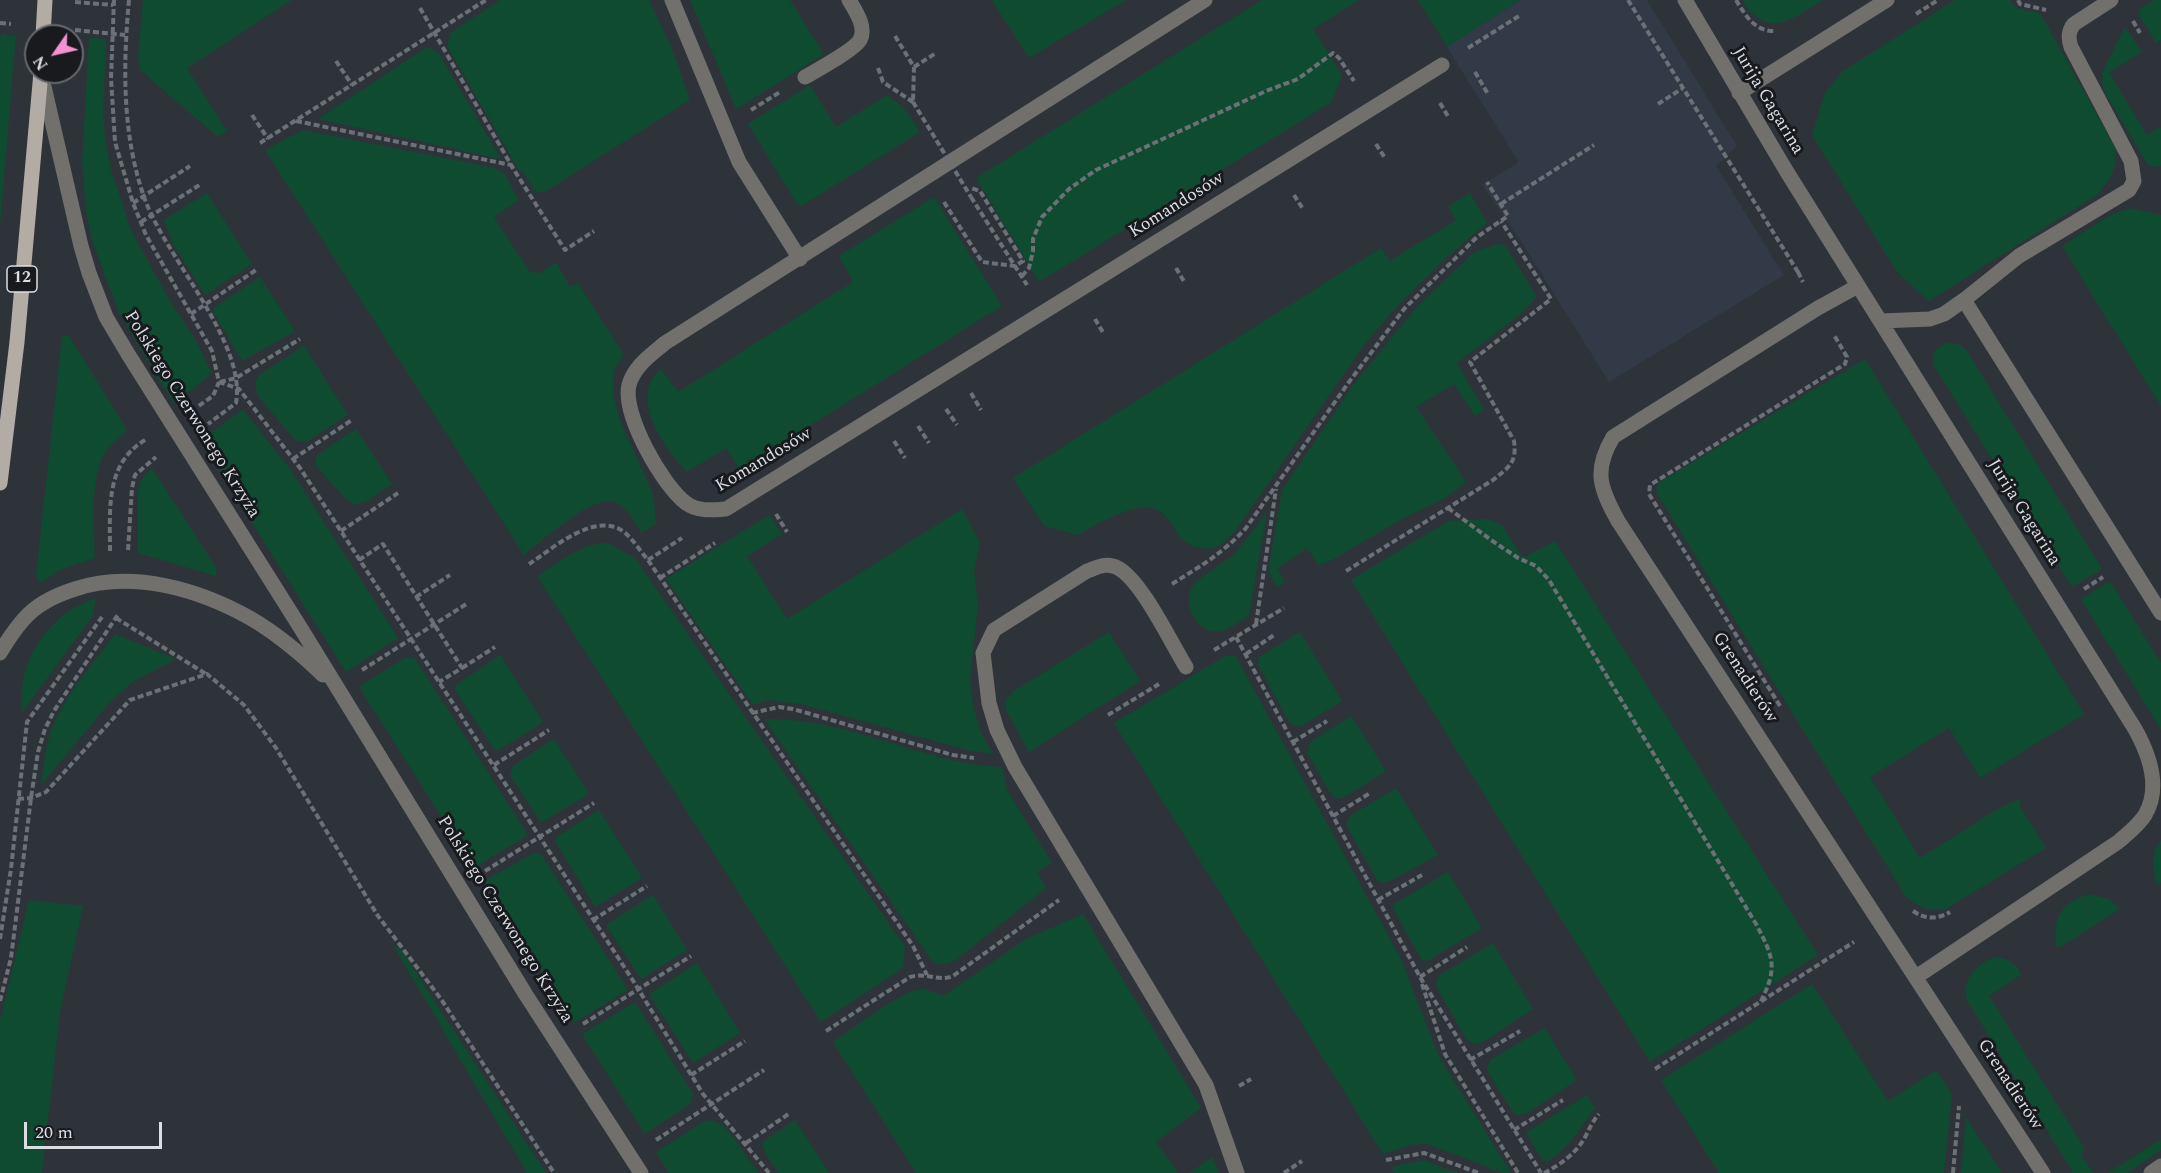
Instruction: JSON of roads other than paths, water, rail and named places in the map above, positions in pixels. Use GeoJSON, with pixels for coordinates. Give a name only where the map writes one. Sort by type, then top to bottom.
{"type":"FeatureCollection","features":[{"type":"Feature","properties":{"kind":"main road"},"geometry":{"type":"LineString","coordinates":[[44,24],[45,0]]}},
{"type":"Feature","properties":{"kind":"main road","name":"12"},"geometry":{"type":"LineString","coordinates":[[0,483],[17,342],[40,84]]}},
{"type":"Feature","properties":{"kind":"street"},"geometry":{"type":"LineString","coordinates":[[672,0],[739,162],[800,259]]}},
{"type":"Feature","properties":{"kind":"street"},"geometry":{"type":"LineString","coordinates":[[805,78],[860,40],[862,31],[859,16],[849,0]]}},
{"type":"Feature","properties":{"kind":"street","name":"Komandosów"},"geometry":{"type":"LineString","coordinates":[[1205,0],[665,343],[641,363],[629,384],[628,405],[639,435],[670,486],[686,503],[698,509],[726,509],[1443,65]]}},
{"type":"Feature","properties":{"kind":"street","name":"Jurija Gagarina"},"geometry":{"type":"LineString","coordinates":[[1685,0],[1739,93],[1858,286],[2135,729],[2150,761],[2153,786],[2146,814],[2118,842],[1916,977]]}},
{"type":"Feature","properties":{"kind":"street"},"geometry":{"type":"LineString","coordinates":[[1739,93],[1887,0]]}},
{"type":"Feature","properties":{"kind":"street"},"geometry":{"type":"LineString","coordinates":[[1881,321],[1930,319],[1944,314],[2019,256],[2129,190],[2134,181],[2131,161],[2075,56],[2068,37],[2074,24],[2111,0]]}},
{"type":"Feature","properties":{"kind":"street","name":"Polskiego Czerwonego Krzyża"},"geometry":{"type":"LineString","coordinates":[[44,84],[81,246],[106,317],[461,886],[526,995],[641,1173]]}},
{"type":"Feature","properties":{"kind":"street","name":"Grenadierów"},"geometry":{"type":"LineString","coordinates":[[1858,286],[1818,308],[1613,437],[1603,454],[1600,475],[1606,498],[1618,521],[2043,1173]]}},
{"type":"Feature","properties":{"kind":"street"},"geometry":{"type":"LineString","coordinates":[[1964,300],[2161,614]]}},
{"type":"Feature","properties":{"kind":"street"},"geometry":{"type":"LineString","coordinates":[[1186,667],[1132,579],[1117,567],[1103,564],[1087,571],[994,630],[982,654],[989,703],[997,730],[1014,765],[1206,1084],[1237,1173]]}},
{"type":"Feature","properties":{"kind":"street","name":"Polskiego Czerwonego Krzyża"},"geometry":{"type":"LineString","coordinates":[[0,652],[24,618],[54,596],[95,583],[145,581],[180,589],[251,619],[286,644],[336,687]]}},
{"type":"Feature","properties":{"kind":"street"},"geometry":{"type":"LineString","coordinates":[[2151,1173],[2161,1166]]}}]}
